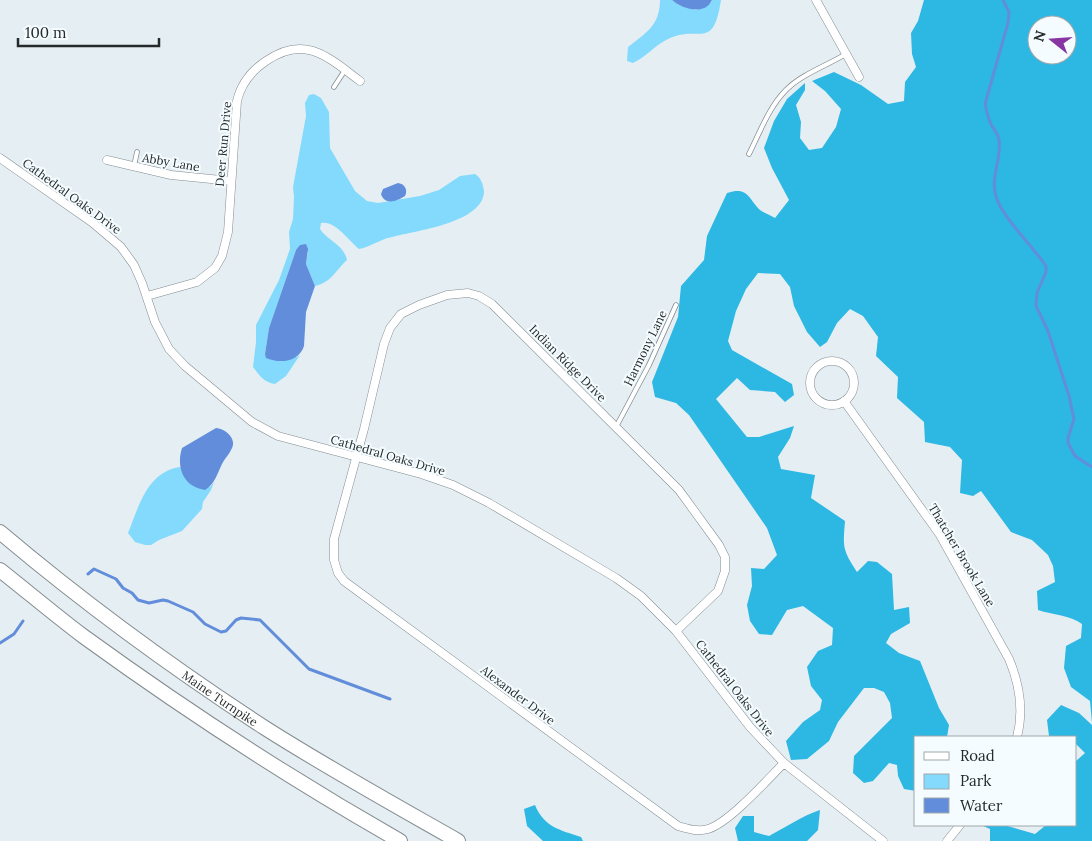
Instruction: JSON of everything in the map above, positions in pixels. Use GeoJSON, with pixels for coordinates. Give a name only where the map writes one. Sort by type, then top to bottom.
{"type":"FeatureCollection","features":[{"type":"Feature","properties":{"kind":"highway","name":"Maine Turnpike"},"geometry":{"type":"LineString","coordinates":[[0,532],[87,602],[175,667],[267,728],[362,786],[458,841]]}},
{"type":"Feature","properties":{"kind":"highway"},"geometry":{"type":"LineString","coordinates":[[0,570],[82,634],[170,698],[260,758],[400,841]]}},
{"type":"Feature","properties":{"kind":"street"},"geometry":{"type":"LineString","coordinates":[[816,0],[859,77]]}},
{"type":"Feature","properties":{"kind":"street","name":"Deer Run Drive"},"geometry":{"type":"LineString","coordinates":[[147,296],[197,282],[219,262],[226,244],[237,101],[244,82],[254,70],[278,53],[297,48],[322,54],[360,81]]}},
{"type":"Feature","properties":{"kind":"street","name":"Cathedral Oaks Drive"},"geometry":{"type":"LineString","coordinates":[[0,158],[114,240],[134,265],[155,322],[169,349],[185,366],[252,422],[278,436],[442,481],[489,503],[616,578],[641,596],[676,631],[750,727],[784,764],[883,841]]}},
{"type":"Feature","properties":{"kind":"street","name":"Abby Lane"},"geometry":{"type":"LineString","coordinates":[[108,160],[170,175],[231,181]]}},
{"type":"Feature","properties":{"kind":"street","name":"Indian Ridge Drive"},"geometry":{"type":"LineString","coordinates":[[357,457],[384,344],[390,328],[398,317],[406,311],[437,298],[454,293],[474,294],[492,304],[679,490],[714,536],[725,557],[726,571],[718,592],[676,631]]}},
{"type":"Feature","properties":{"kind":"street"},"geometry":{"type":"LineString","coordinates":[[836,361],[846,366],[851,372],[854,386],[852,393],[844,401],[838,404],[827,404],[813,394],[811,377],[816,368],[822,363],[836,361]]}},
{"type":"Feature","properties":{"kind":"street","name":"Thatcher Brook Lane"},"geometry":{"type":"LineString","coordinates":[[844,401],[940,534],[1009,659],[1015,674],[1020,700],[1021,717],[1017,736]]}},
{"type":"Feature","properties":{"kind":"street","name":"Alexander Drive"},"geometry":{"type":"LineString","coordinates":[[357,457],[334,544],[335,564],[344,581],[659,813],[686,829],[702,830],[716,826],[736,810],[784,764]]}},
{"type":"Feature","properties":{"kind":"street"},"geometry":{"type":"LineString","coordinates":[[947,841],[959,826]]}},
{"type":"Feature","properties":{"kind":"lane"},"geometry":{"type":"LineString","coordinates":[[749,154],[772,108],[786,91],[798,81],[846,54]]}},
{"type":"Feature","properties":{"kind":"lane"},"geometry":{"type":"LineString","coordinates":[[334,87],[345,70]]}},
{"type":"Feature","properties":{"kind":"lane"},"geometry":{"type":"LineString","coordinates":[[134,167],[137,152]]}},
{"type":"Feature","properties":{"kind":"lane","name":"Harmony Lane"},"geometry":{"type":"LineString","coordinates":[[616,427],[649,365],[676,304]]}},
{"type":"Feature","properties":{"kind":"green space"},"geometry":{"type":"Polygon","coordinates":[[[660,0],[672,0],[679,5],[696,10],[711,3],[712,0],[721,0],[718,16],[714,26],[709,31],[679,35],[668,39],[638,61],[633,63],[627,61],[628,47],[646,33],[655,22],[658,16],[660,0]]]}},
{"type":"Feature","properties":{"kind":"green space"},"geometry":{"type":"Polygon","coordinates":[[[314,94],[321,98],[329,112],[330,148],[355,191],[367,201],[378,203],[420,196],[439,190],[460,176],[475,174],[479,177],[484,191],[481,202],[473,211],[461,218],[446,224],[388,238],[359,249],[337,228],[321,223],[320,229],[339,246],[347,260],[329,279],[315,286],[306,264],[308,252],[296,250],[269,328],[265,354],[297,357],[300,355],[286,376],[275,384],[265,380],[253,367],[256,325],[279,280],[290,249],[289,232],[293,219],[293,187],[306,116],[305,103],[309,95],[314,94]]]}},
{"type":"Feature","properties":{"kind":"green space"},"geometry":{"type":"Polygon","coordinates":[[[180,467],[210,487],[214,482],[203,502],[202,509],[182,531],[151,545],[135,542],[128,533],[146,492],[160,476],[169,470],[180,467]]]}},
{"type":"Feature","properties":{"kind":"shaded area"},"geometry":{"type":"Polygon","coordinates":[[[924,0],[1092,0],[1092,723],[1090,701],[1071,687],[1064,668],[1066,646],[1081,638],[1082,624],[1067,617],[1038,610],[1037,591],[1055,582],[1053,566],[1048,555],[1032,540],[1011,532],[981,491],[973,496],[960,493],[962,460],[950,447],[925,442],[924,422],[897,398],[898,377],[876,356],[878,337],[863,316],[850,309],[837,323],[827,342],[820,347],[807,332],[794,306],[790,287],[780,274],[758,273],[746,289],[736,311],[728,341],[732,350],[792,384],[794,395],[785,402],[775,392],[750,390],[737,378],[716,399],[747,437],[759,437],[794,426],[790,438],[778,457],[781,469],[815,475],[811,498],[845,521],[846,553],[857,572],[868,561],[877,562],[892,574],[894,610],[909,607],[910,623],[891,634],[886,643],[899,653],[920,661],[939,708],[949,725],[947,736],[914,736],[914,791],[904,789],[898,776],[897,765],[889,763],[873,781],[864,783],[853,773],[854,756],[892,718],[890,703],[884,692],[874,688],[864,688],[838,722],[829,741],[807,759],[791,760],[786,741],[803,722],[820,710],[822,700],[811,686],[807,667],[818,651],[832,645],[833,628],[803,606],[787,610],[772,635],[759,634],[750,621],[747,605],[752,586],[751,568],[764,569],[777,555],[767,528],[689,415],[676,403],[655,397],[652,382],[678,317],[681,286],[704,260],[707,236],[727,193],[734,191],[744,192],[760,210],[775,218],[789,200],[764,148],[774,121],[787,99],[805,83],[805,90],[796,105],[801,122],[800,138],[809,150],[822,148],[836,127],[841,109],[825,91],[812,81],[834,72],[861,85],[888,104],[904,101],[905,82],[916,67],[912,54],[911,33],[918,21],[924,0]]]}},
{"type":"Feature","properties":{"kind":"shaded area"},"geometry":{"type":"Polygon","coordinates":[[[1061,705],[1079,713],[1092,725],[1092,841],[990,841],[990,829],[983,826],[1007,826],[1035,834],[1045,826],[1077,826],[1077,760],[1085,753],[1077,745],[1077,736],[1049,736],[1047,720],[1061,705]]]}},
{"type":"Feature","properties":{"kind":"shaded area"},"geometry":{"type":"Polygon","coordinates":[[[535,805],[548,823],[560,830],[581,837],[583,841],[543,841],[527,826],[524,809],[535,805]]]}},
{"type":"Feature","properties":{"kind":"shaded area"},"geometry":{"type":"Polygon","coordinates":[[[820,810],[818,830],[807,841],[738,841],[735,828],[743,816],[754,816],[754,832],[769,836],[800,818],[820,810]]]}},
{"type":"Feature","properties":{"kind":"water"},"geometry":{"type":"Polygon","coordinates":[[[672,0],[712,0],[704,8],[693,9],[681,6],[672,0]]]}},
{"type":"Feature","properties":{"kind":"water"},"geometry":{"type":"Polygon","coordinates":[[[398,183],[405,188],[405,196],[395,201],[385,200],[381,194],[383,189],[398,183]]]}},
{"type":"Feature","properties":{"kind":"water"},"geometry":{"type":"Polygon","coordinates":[[[306,244],[308,249],[306,264],[315,286],[306,312],[304,346],[302,351],[293,358],[283,361],[271,360],[266,358],[265,354],[269,328],[296,250],[300,245],[306,244]]]}},
{"type":"Feature","properties":{"kind":"water"},"geometry":{"type":"Polygon","coordinates":[[[216,428],[224,430],[230,435],[233,446],[213,482],[205,490],[191,485],[186,480],[181,469],[180,455],[182,448],[216,428]]]}},
{"type":"Feature","properties":{"kind":"waterway"},"geometry":{"type":"LineString","coordinates":[[1003,0],[1009,12],[1008,23],[985,104],[990,121],[999,140],[999,156],[994,187],[999,204],[1009,220],[1046,266],[1046,272],[1037,293],[1036,306],[1048,331],[1069,396],[1074,419],[1068,443],[1075,456],[1092,467]]}},
{"type":"Feature","properties":{"kind":"waterway"},"geometry":{"type":"LineString","coordinates":[[88,574],[94,569],[116,579],[123,588],[132,593],[138,600],[149,603],[163,600],[168,601],[193,612],[205,624],[221,632],[226,631],[236,620],[241,618],[260,620],[309,669],[390,699]]}},
{"type":"Feature","properties":{"kind":"waterway"},"geometry":{"type":"LineString","coordinates":[[0,643],[14,634],[23,621]]}}]}
